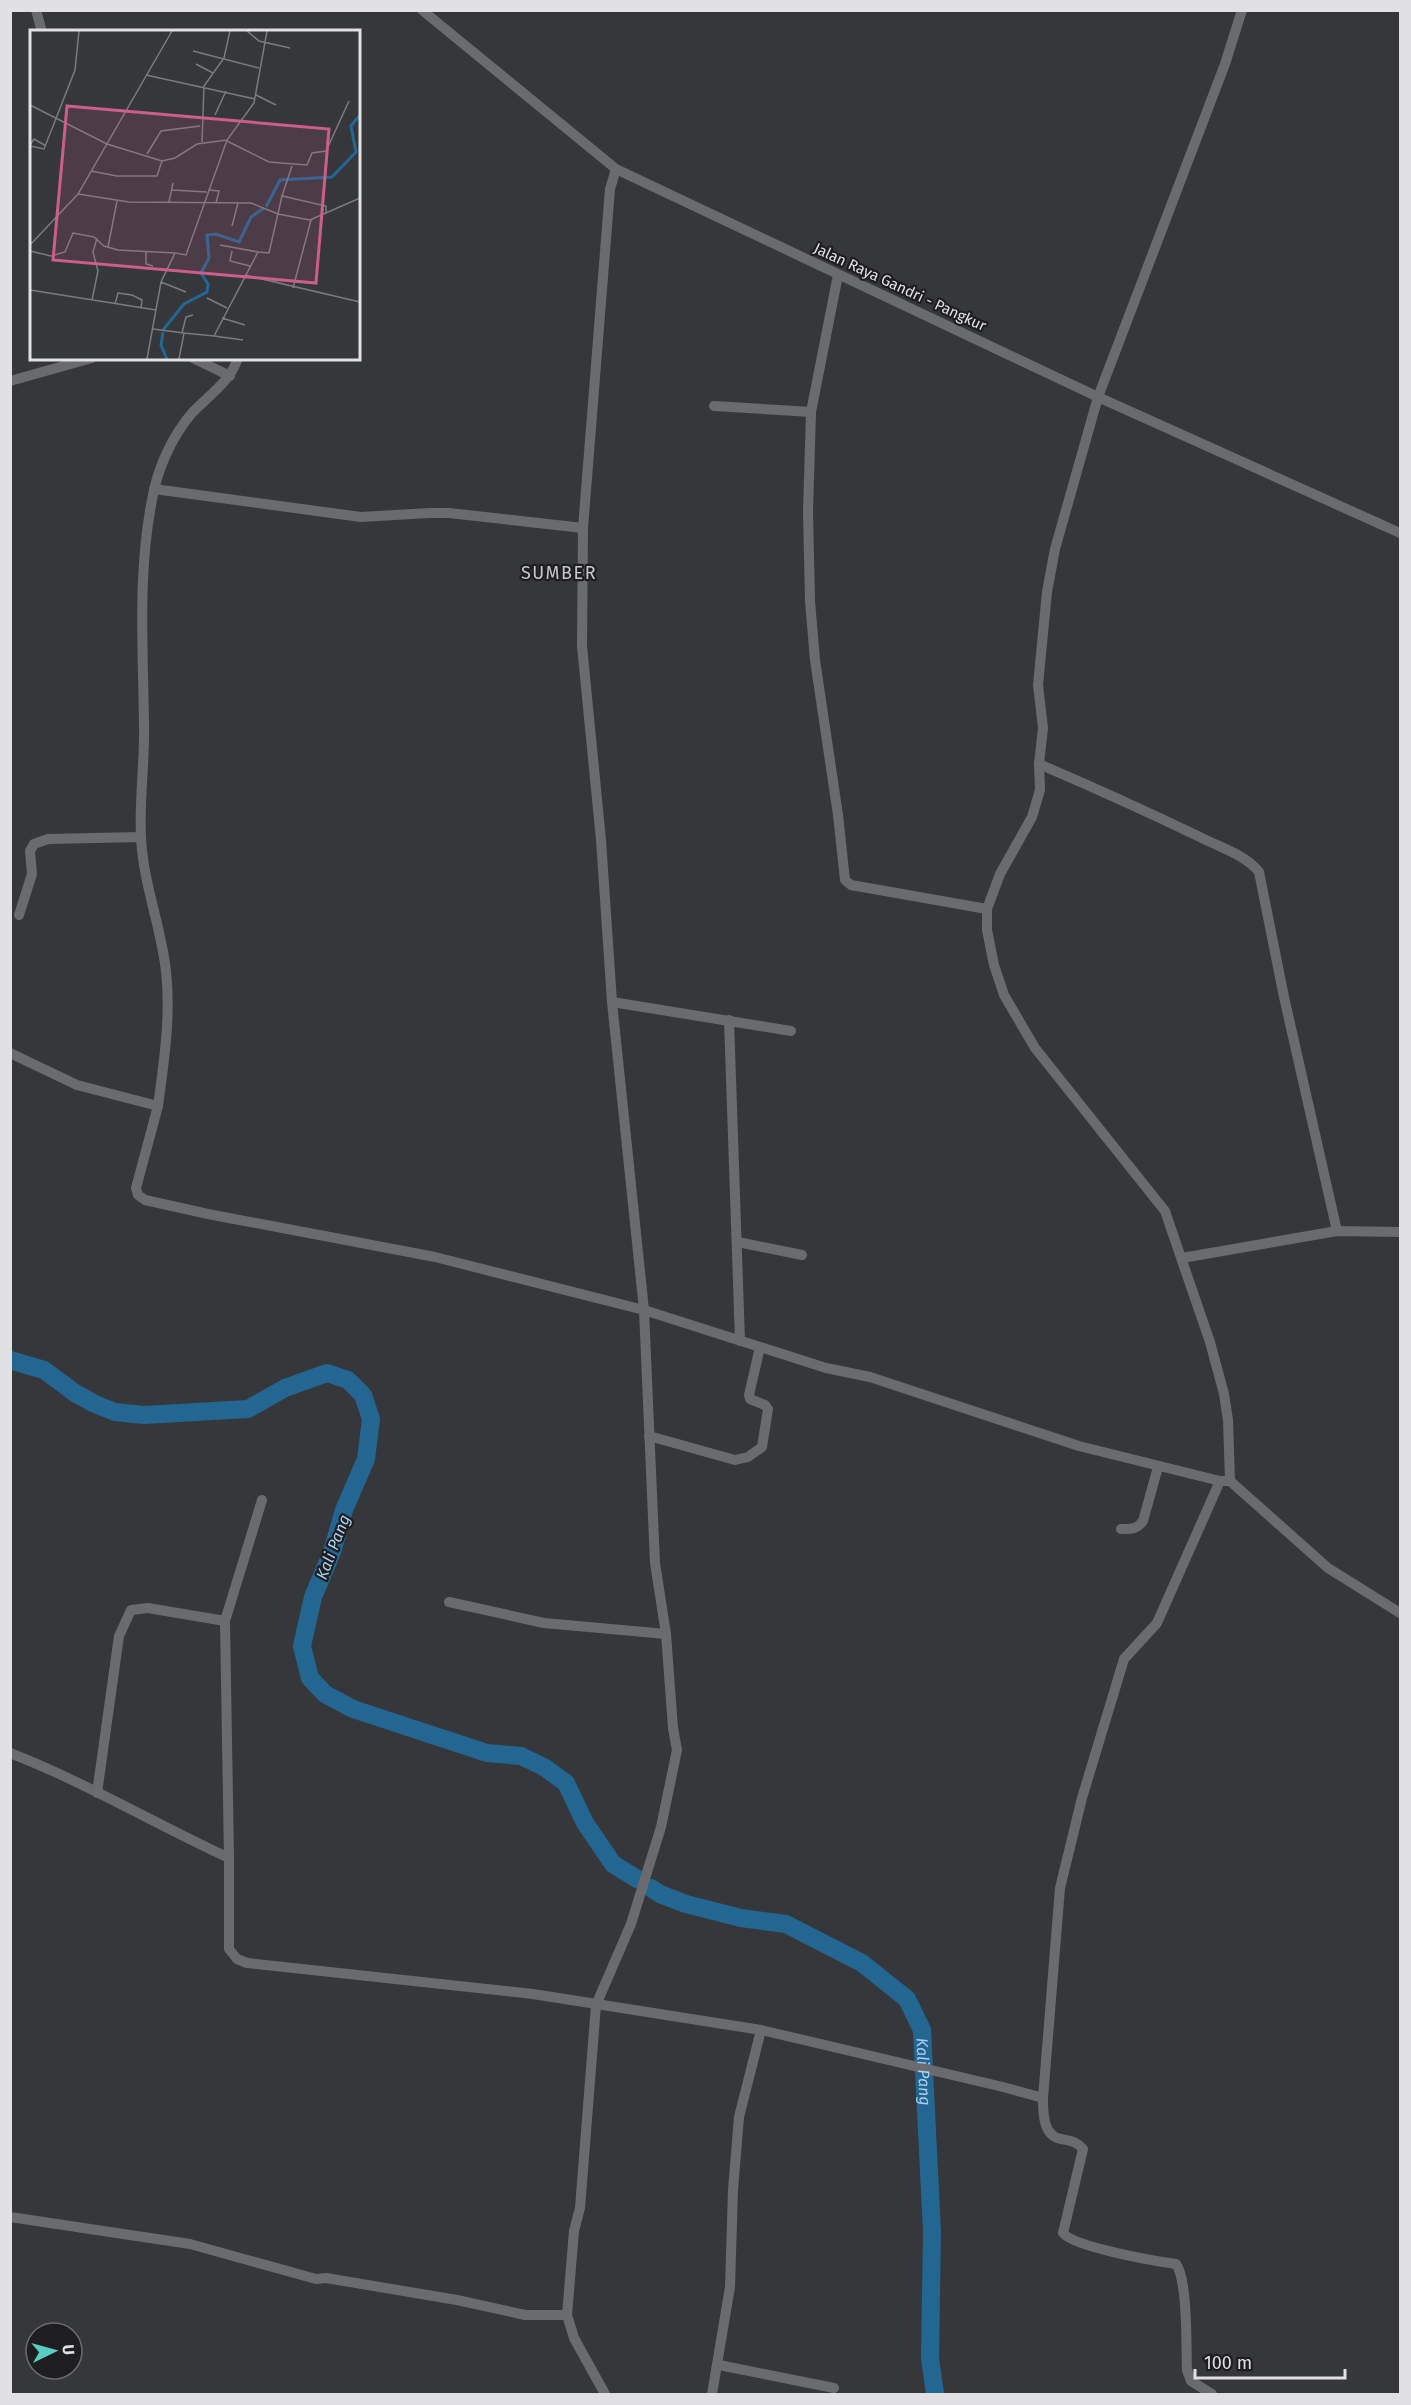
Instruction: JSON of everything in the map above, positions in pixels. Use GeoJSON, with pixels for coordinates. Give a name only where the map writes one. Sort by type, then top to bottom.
{"type":"FeatureCollection","features":[{"type":"Feature","properties":{"kind":"street"},"geometry":{"type":"LineString","coordinates":[[36,10],[41,30]]}},
{"type":"Feature","properties":{"kind":"street","name":"Jalan Raya Gandri - Pangkur"},"geometry":{"type":"LineString","coordinates":[[422,10],[616,169],[1098,397],[1401,533]]}},
{"type":"Feature","properties":{"kind":"street"},"geometry":{"type":"LineString","coordinates":[[1212,2394],[1191,2381],[1187,2370],[1184,2298],[1180,2270],[1176,2264],[1095,2247],[1071,2240],[1063,2233],[1083,2149],[1075,2142],[1056,2138],[1051,2134],[1046,2125],[1042,2098],[1060,1888],[1082,1798],[1124,1659],[1157,1623],[1225,1481],[1228,1419],[1224,1394],[1165,1211],[1035,1047],[1020,1024],[1004,995],[994,964],[987,930],[987,909],[1000,874],[1032,817],[1040,790],[1039,764],[1042,728],[1038,685],[1047,592],[1055,549],[1098,397],[1225,64],[1242,10]]}},
{"type":"Feature","properties":{"kind":"street"},"geometry":{"type":"LineString","coordinates":[[605,2394],[574,2338],[567,2315],[574,2231],[580,2208],[596,2005],[632,1924],[661,1827],[677,1750],[672,1719],[666,1634],[656,1563],[644,1310],[612,1002],[601,840],[582,646],[583,528],[610,189],[616,169]]}},
{"type":"Feature","properties":{"kind":"street"},"geometry":{"type":"LineString","coordinates":[[838,275],[811,412],[808,512],[810,601],[815,660],[838,815],[845,880],[851,885],[987,909]]}},
{"type":"Feature","properties":{"kind":"street"},"geometry":{"type":"LineString","coordinates":[[10,381],[85,360]]}},
{"type":"Feature","properties":{"kind":"street"},"geometry":{"type":"LineString","coordinates":[[197,360],[230,376]]}},
{"type":"Feature","properties":{"kind":"street"},"geometry":{"type":"LineString","coordinates":[[237,360],[230,376],[192,414],[167,452],[154,489],[141,580],[144,725],[141,837],[147,882],[166,969],[168,994],[158,1106],[136,1188],[138,1196],[145,1200],[208,1214],[435,1257],[644,1310],[826,1368],[870,1377],[1079,1446],[1158,1467],[1225,1481],[1328,1568],[1401,1613]]}},
{"type":"Feature","properties":{"kind":"street"},"geometry":{"type":"LineString","coordinates":[[714,406],[811,412]]}},
{"type":"Feature","properties":{"kind":"street"},"geometry":{"type":"LineString","coordinates":[[154,489],[361,518],[449,513],[583,528]]}},
{"type":"Feature","properties":{"kind":"street"},"geometry":{"type":"LineString","coordinates":[[1039,764],[1151,813],[1240,857],[1259,872],[1331,1233]]}},
{"type":"Feature","properties":{"kind":"street"},"geometry":{"type":"LineString","coordinates":[[19,915],[32,874],[30,851],[34,844],[48,839],[141,837]]}},
{"type":"Feature","properties":{"kind":"street"},"geometry":{"type":"LineString","coordinates":[[612,1002],[791,1031]]}},
{"type":"Feature","properties":{"kind":"street"},"geometry":{"type":"LineString","coordinates":[[729,1020],[740,1341]]}},
{"type":"Feature","properties":{"kind":"street"},"geometry":{"type":"LineString","coordinates":[[10,1053],[77,1085],[158,1106]]}},
{"type":"Feature","properties":{"kind":"street"},"geometry":{"type":"LineString","coordinates":[[1182,1258],[1331,1233],[1401,1232]]}},
{"type":"Feature","properties":{"kind":"street"},"geometry":{"type":"LineString","coordinates":[[738,1242],[802,1255]]}},
{"type":"Feature","properties":{"kind":"street"},"geometry":{"type":"LineString","coordinates":[[649,1436],[735,1460],[756,1453],[762,1447],[768,1409],[765,1405],[750,1399],[748,1395],[760,1347]]}},
{"type":"Feature","properties":{"kind":"street"},"geometry":{"type":"LineString","coordinates":[[1121,1529],[1132,1530],[1143,1521],[1158,1467]]}},
{"type":"Feature","properties":{"kind":"street"},"geometry":{"type":"LineString","coordinates":[[262,1500],[225,1621],[228,1941],[231,1955],[247,1963],[533,1994],[761,2030],[1042,2098]]}},
{"type":"Feature","properties":{"kind":"street"},"geometry":{"type":"LineString","coordinates":[[449,1602],[544,1623],[666,1634]]}},
{"type":"Feature","properties":{"kind":"street"},"geometry":{"type":"LineString","coordinates":[[97,1793],[119,1636],[131,1610],[148,1608],[225,1621]]}},
{"type":"Feature","properties":{"kind":"street"},"geometry":{"type":"LineString","coordinates":[[10,1753],[84,1784],[97,1793],[229,1858]]}},
{"type":"Feature","properties":{"kind":"street"},"geometry":{"type":"LineString","coordinates":[[712,2394],[719,2365],[730,2287],[733,2190],[739,2117],[761,2030]]}},
{"type":"Feature","properties":{"kind":"street"},"geometry":{"type":"LineString","coordinates":[[10,2217],[190,2244],[316,2279],[326,2278],[525,2314],[567,2315]]}},
{"type":"Feature","properties":{"kind":"street"},"geometry":{"type":"LineString","coordinates":[[719,2365],[834,2388]]}},
{"type":"Feature","properties":{"kind":"waterway","name":"Kali Pang"},"geometry":{"type":"LineString","coordinates":[[10,1360],[44,1370],[75,1393],[95,1404],[115,1412],[144,1415],[248,1409],[285,1388],[327,1373],[348,1380],[363,1395],[371,1419],[366,1459],[344,1510],[332,1552],[313,1597],[302,1646],[310,1678],[325,1694],[353,1709],[487,1753],[521,1756],[544,1767],[566,1783],[585,1823],[613,1864],[637,1879]]}},
{"type":"Feature","properties":{"kind":"waterway","name":"Kali Pang"},"geometry":{"type":"LineString","coordinates":[[651,1888],[686,1904],[741,1918],[786,1924],[862,1963],[907,1999],[922,2030],[932,2232],[930,2358],[935,2394]]}},
{"type":"Feature","properties":{"kind":"district","name":"SUMBER"},"geometry":{"type":"Point","coordinates":[559,573]}}]}
